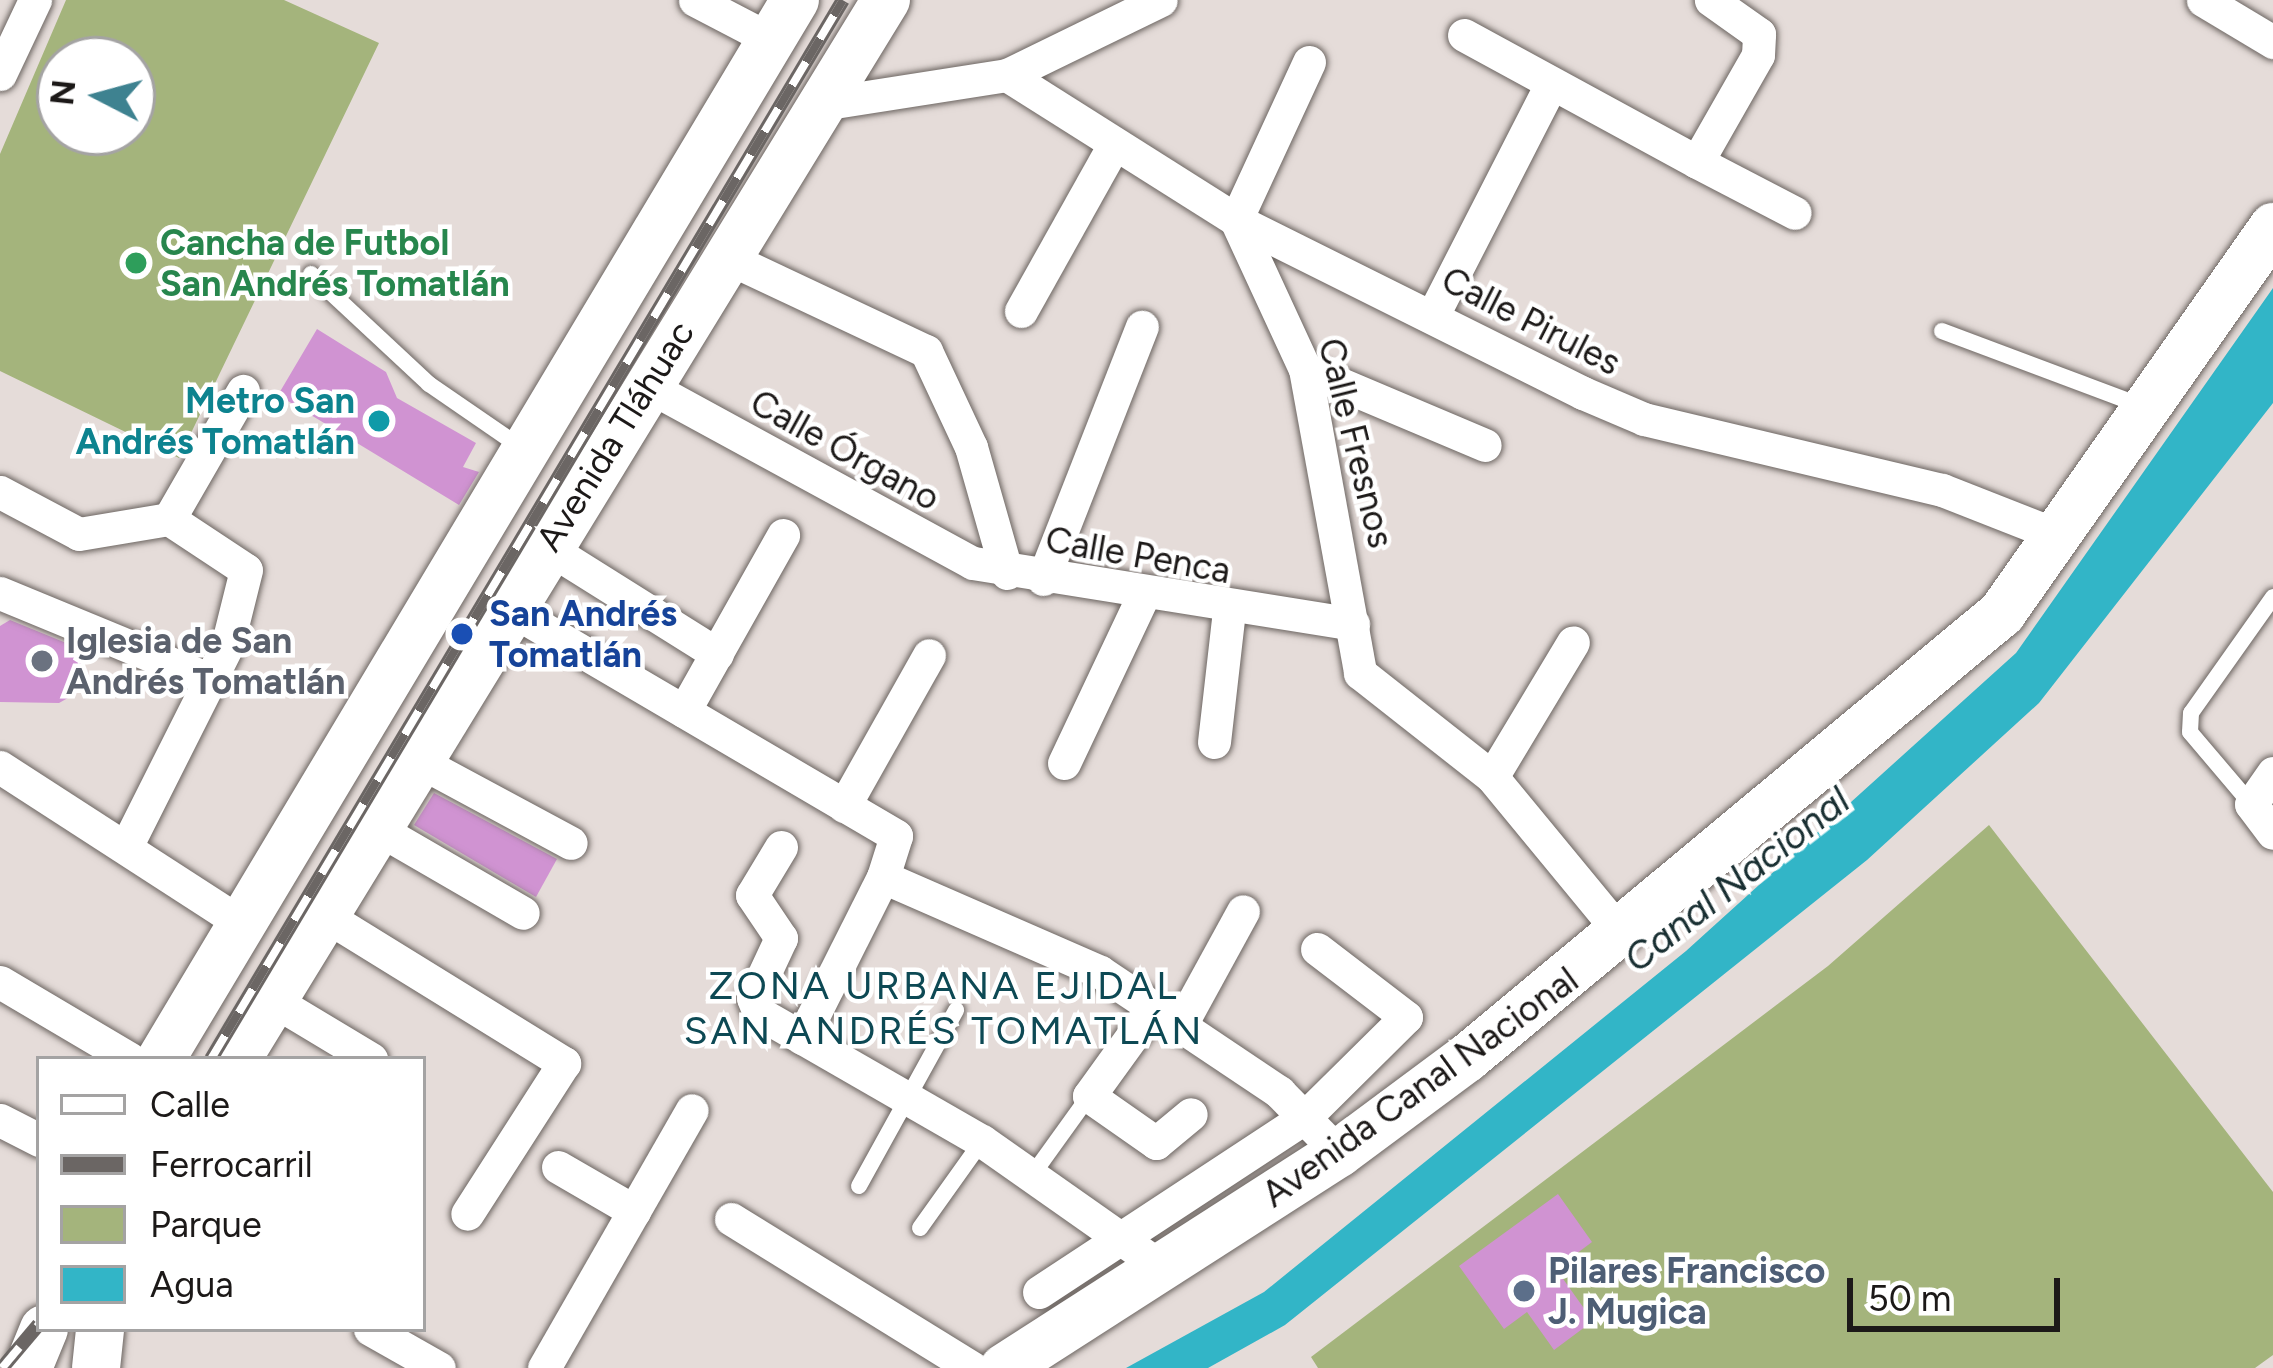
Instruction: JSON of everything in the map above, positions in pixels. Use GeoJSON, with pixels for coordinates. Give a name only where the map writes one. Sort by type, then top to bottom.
{"type":"FeatureCollection","features":[{"type":"Feature","properties":{"kind":"main road","name":"Avenida Tláhuac"},"geometry":{"type":"LineString","coordinates":[[239,1056],[413,758],[886,0]]}},
{"type":"Feature","properties":{"kind":"main road","name":"Avenida Tláhuac"},"geometry":{"type":"LineString","coordinates":[[163,1056],[783,20]]}},
{"type":"Feature","properties":{"kind":"main road","name":"Avenida Canal Nacional"},"geometry":{"type":"LineString","coordinates":[[1004,1368],[1147,1254],[1339,1153],[1623,935],[2002,614],[2062,537],[2273,227]]}},
{"type":"Feature","properties":{"kind":"main road"},"geometry":{"type":"LineString","coordinates":[[630,277],[692,313]]}},
{"type":"Feature","properties":{"kind":"main road"},"geometry":{"type":"LineString","coordinates":[[28,1368],[43,1332]]}},
{"type":"Feature","properties":{"kind":"street"},"geometry":{"type":"LineString","coordinates":[[0,74],[35,0]]}},
{"type":"Feature","properties":{"kind":"street"},"geometry":{"type":"LineString","coordinates":[[695,0],[783,20]]}},
{"type":"Feature","properties":{"kind":"street"},"geometry":{"type":"LineString","coordinates":[[822,104],[1007,75],[1161,0]]}},
{"type":"Feature","properties":{"kind":"street"},"geometry":{"type":"LineString","coordinates":[[1697,162],[1758,55],[1759,34],[1712,0]]}},
{"type":"Feature","properties":{"kind":"street"},"geometry":{"type":"LineString","coordinates":[[2203,0],[2273,42]]}},
{"type":"Feature","properties":{"kind":"street"},"geometry":{"type":"LineString","coordinates":[[1464,35],[1549,88],[1795,213]]}},
{"type":"Feature","properties":{"kind":"street"},"geometry":{"type":"LineString","coordinates":[[1236,220],[1309,62]]}},
{"type":"Feature","properties":{"kind":"street","name":"Calle Pirules"},"geometry":{"type":"LineString","coordinates":[[1007,75],[1112,150],[1236,220],[1644,419],[1942,490],[2062,537]]}},
{"type":"Feature","properties":{"kind":"street"},"geometry":{"type":"LineString","coordinates":[[1433,314],[1549,88]]}},
{"type":"Feature","properties":{"kind":"street"},"geometry":{"type":"LineString","coordinates":[[1021,311],[1112,150]]}},
{"type":"Feature","properties":{"kind":"street","name":"Calle Fresnos"},"geometry":{"type":"LineString","coordinates":[[1236,220],[1305,369],[1369,687],[1492,777],[1623,935]]}},
{"type":"Feature","properties":{"kind":"street","name":"Calle Penca"},"geometry":{"type":"LineString","coordinates":[[727,257],[926,351],[971,447],[1007,572],[1229,611],[1353,624]]}},
{"type":"Feature","properties":{"kind":"street"},"geometry":{"type":"LineString","coordinates":[[1043,578],[1142,327]]}},
{"type":"Feature","properties":{"kind":"street"},"geometry":{"type":"LineString","coordinates":[[1305,369],[1485,446]]}},
{"type":"Feature","properties":{"kind":"street","name":"Calle Órgano"},"geometry":{"type":"LineString","coordinates":[[648,386],[915,534],[1007,572]]}},
{"type":"Feature","properties":{"kind":"street"},"geometry":{"type":"LineString","coordinates":[[169,519],[243,392]]}},
{"type":"Feature","properties":{"kind":"street"},"geometry":{"type":"LineString","coordinates":[[0,493],[79,534],[136,517],[169,519],[247,570],[211,680],[128,843]]}},
{"type":"Feature","properties":{"kind":"street"},"geometry":{"type":"LineString","coordinates":[[684,711],[783,535]]}},
{"type":"Feature","properties":{"kind":"street"},"geometry":{"type":"LineString","coordinates":[[545,546],[717,653]]}},
{"type":"Feature","properties":{"kind":"street"},"geometry":{"type":"LineString","coordinates":[[0,593],[211,680]]}},
{"type":"Feature","properties":{"kind":"street"},"geometry":{"type":"LineString","coordinates":[[1064,764],[1143,596]]}},
{"type":"Feature","properties":{"kind":"street"},"geometry":{"type":"LineString","coordinates":[[508,608],[899,842],[802,1038]]}},
{"type":"Feature","properties":{"kind":"street"},"geometry":{"type":"LineString","coordinates":[[1214,742],[1229,611]]}},
{"type":"Feature","properties":{"kind":"street"},"geometry":{"type":"LineString","coordinates":[[1492,777],[1573,642]]}},
{"type":"Feature","properties":{"kind":"street"},"geometry":{"type":"LineString","coordinates":[[839,803],[929,655]]}},
{"type":"Feature","properties":{"kind":"street"},"geometry":{"type":"LineString","coordinates":[[413,758],[571,843]]}},
{"type":"Feature","properties":{"kind":"street"},"geometry":{"type":"LineString","coordinates":[[0,767],[128,843],[241,923]]}},
{"type":"Feature","properties":{"kind":"street"},"geometry":{"type":"LineString","coordinates":[[2273,773],[2251,803],[2273,833]]}},
{"type":"Feature","properties":{"kind":"street"},"geometry":{"type":"LineString","coordinates":[[373,826],[523,913]]}},
{"type":"Feature","properties":{"kind":"street"},"geometry":{"type":"LineString","coordinates":[[781,848],[752,895],[782,938],[754,1006],[982,1141],[1147,1254]]}},
{"type":"Feature","properties":{"kind":"street"},"geometry":{"type":"LineString","coordinates":[[883,877],[1061,950],[1304,1117],[1339,1153]]}},
{"type":"Feature","properties":{"kind":"street"},"geometry":{"type":"LineString","coordinates":[[1191,1114],[1156,1144],[1089,1096],[1165,1019],[1243,911]]}},
{"type":"Feature","properties":{"kind":"street"},"geometry":{"type":"LineString","coordinates":[[321,913],[564,1063],[467,1214]]}},
{"type":"Feature","properties":{"kind":"street"},"geometry":{"type":"LineString","coordinates":[[1040,1292],[1147,1254],[1304,1117],[1406,1018],[1317,949]]}},
{"type":"Feature","properties":{"kind":"street"},"geometry":{"type":"LineString","coordinates":[[0,982],[125,1056]]}},
{"type":"Feature","properties":{"kind":"street"},"geometry":{"type":"LineString","coordinates":[[271,999],[366,1056]]}},
{"type":"Feature","properties":{"kind":"street"},"geometry":{"type":"LineString","coordinates":[[544,1368],[692,1110]]}},
{"type":"Feature","properties":{"kind":"street"},"geometry":{"type":"LineString","coordinates":[[0,1120],[36,1138]]}},
{"type":"Feature","properties":{"kind":"street"},"geometry":{"type":"LineString","coordinates":[[558,1167],[634,1211]]}},
{"type":"Feature","properties":{"kind":"street"},"geometry":{"type":"LineString","coordinates":[[730,1219],[972,1368]]}},
{"type":"Feature","properties":{"kind":"street"},"geometry":{"type":"LineString","coordinates":[[375,1332],[439,1368]]}},
{"type":"Feature","properties":{"kind":"lane"},"geometry":{"type":"LineString","coordinates":[[310,274],[429,384],[526,452]]}},
{"type":"Feature","properties":{"kind":"lane"},"geometry":{"type":"LineString","coordinates":[[1942,332],[2149,408]]}},
{"type":"Feature","properties":{"kind":"lane"},"geometry":{"type":"LineString","coordinates":[[2251,803],[2190,732],[2192,713],[2273,597]]}},
{"type":"Feature","properties":{"kind":"lane"},"geometry":{"type":"LineString","coordinates":[[859,1186],[956,1010]]}},
{"type":"Feature","properties":{"kind":"lane"},"geometry":{"type":"LineString","coordinates":[[1033,1174],[1089,1096]]}},
{"type":"Feature","properties":{"kind":"lane"},"geometry":{"type":"LineString","coordinates":[[920,1228],[982,1141]]}},
{"type":"Feature","properties":{"kind":"green space","name":"Cancha de Futbol San Andrés Tomatlán"},"geometry":{"type":"Polygon","coordinates":[[[66,0],[284,0],[379,43],[179,458],[0,371],[0,154],[36,70],[36,156],[156,156],[156,36],[51,36],[66,0]]]}},
{"type":"Feature","properties":{"kind":"green space"},"geometry":{"type":"Polygon","coordinates":[[[1989,825],[2273,1192],[2273,1355],[2255,1368],[1318,1368],[1311,1357],[1828,966],[1989,825]]]}},
{"type":"Feature","properties":{"kind":"water","name":"Canal Nacional"},"geometry":{"type":"Polygon","coordinates":[[[2273,288],[2273,403],[2039,703],[1867,860],[1285,1325],[1208,1368],[1126,1368],[1264,1292],[1686,951],[2016,653],[2273,288]]]}},
{"type":"Feature","properties":{"kind":"building","name":"Metro San Andrés Tomatlán"},"geometry":{"type":"Polygon","coordinates":[[[317,329],[386,372],[397,398],[476,443],[463,467],[479,472],[459,505],[278,395],[317,329]]]}},
{"type":"Feature","properties":{"kind":"building","name":"Iglesia de San Andrés Tomatlán"},"geometry":{"type":"Polygon","coordinates":[[[10,620],[76,647],[93,684],[59,703],[0,702],[0,626],[10,620]]]}},
{"type":"Feature","properties":{"kind":"building"},"geometry":{"type":"Polygon","coordinates":[[[434,793],[557,859],[536,897],[414,825],[434,793]]]}},
{"type":"Feature","properties":{"kind":"building","name":"Pilares Francisco J. Mugica"},"geometry":{"type":"Polygon","coordinates":[[[1558,1194],[1592,1242],[1556,1269],[1593,1321],[1554,1350],[1527,1312],[1504,1329],[1459,1266],[1558,1194]]]}},
{"type":"Feature","properties":{"kind":"railway"},"geometry":{"type":"LineString","coordinates":[[213,1056],[843,0]]}},
{"type":"Feature","properties":{"kind":"railway"},"geometry":{"type":"LineString","coordinates":[[2,1368],[36,1328]]}},
{"type":"Feature","properties":{"kind":"place","name":"Cancha de Futbol San Andrés Tomatlán"},"geometry":{"type":"Point","coordinates":[136,263]}},
{"type":"Feature","properties":{"kind":"place","name":"Metro San Andrés Tomatlán"},"geometry":{"type":"Point","coordinates":[379,421]}},
{"type":"Feature","properties":{"kind":"place","name":"San Andrés Tomatlán"},"geometry":{"type":"Point","coordinates":[462,634]}},
{"type":"Feature","properties":{"kind":"place","name":"Iglesia de San Andrés Tomatlán"},"geometry":{"type":"Point","coordinates":[42,661]}},
{"type":"Feature","properties":{"kind":"place","name":"Pilares Francisco J. Mugica"},"geometry":{"type":"Point","coordinates":[1524,1291]}},
{"type":"Feature","properties":{"kind":"district","name":"ZONA URBANA EJIDAL SAN ANDRÉS TOMATLÁN"},"geometry":{"type":"Point","coordinates":[944,1010]}}]}
